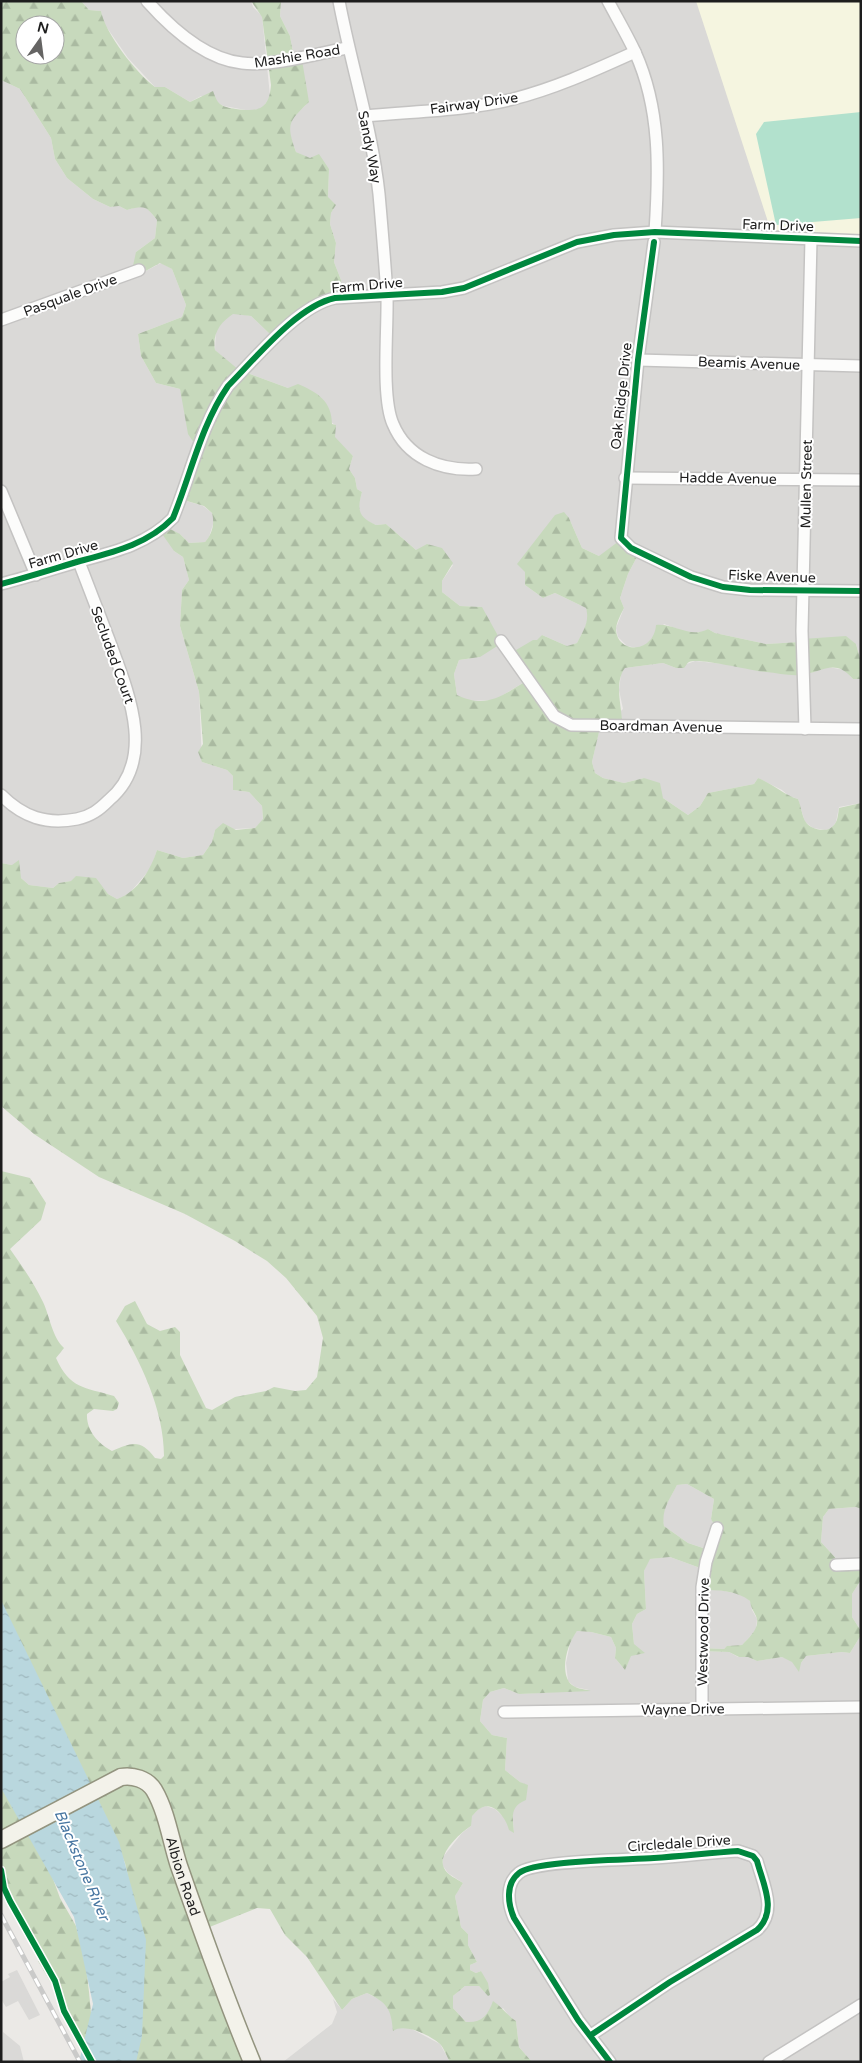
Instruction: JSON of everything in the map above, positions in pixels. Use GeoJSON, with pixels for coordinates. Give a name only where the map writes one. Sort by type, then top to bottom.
{"type":"FeatureCollection","features":[{"type":"Feature","properties":{"kind":"street","name":"Mashie Road"},"geometry":{"type":"LineString","coordinates":[[147,1],[198,46],[229,61],[258,64],[348,48]]}},
{"type":"Feature","properties":{"kind":"street","name":"Sandy Way"},"geometry":{"type":"LineString","coordinates":[[339,1],[348,48],[365,116],[378,191],[387,295],[388,403],[393,425],[405,444],[425,459],[446,468],[476,469]]}},
{"type":"Feature","properties":{"kind":"street","name":"Oak Ridge Drive"},"geometry":{"type":"LineString","coordinates":[[608,1],[635,52],[652,107],[659,172],[654,237],[625,478],[621,538],[631,548]]}},
{"type":"Feature","properties":{"kind":"street","name":"Fairway Drive"},"geometry":{"type":"LineString","coordinates":[[365,116],[477,105],[512,99],[556,86],[635,52]]}},
{"type":"Feature","properties":{"kind":"street","name":"Farm Drive"},"geometry":{"type":"LineString","coordinates":[[1,584],[79,562],[141,541],[163,528],[173,518],[206,427],[228,386],[297,318],[314,305],[327,300],[442,292],[464,288],[577,242],[614,235],[861,241]]}},
{"type":"Feature","properties":{"kind":"street","name":"Mullen Street"},"geometry":{"type":"LineString","coordinates":[[805,729],[802,632],[811,239]]}},
{"type":"Feature","properties":{"kind":"street","name":"Pasquale Drive"},"geometry":{"type":"LineString","coordinates":[[1,320],[139,270]]}},
{"type":"Feature","properties":{"kind":"street","name":"Beamis Avenue"},"geometry":{"type":"LineString","coordinates":[[638,360],[861,366]]}},
{"type":"Feature","properties":{"kind":"street","name":"Hadde Avenue"},"geometry":{"type":"LineString","coordinates":[[625,478],[861,480]]}},
{"type":"Feature","properties":{"kind":"street"},"geometry":{"type":"LineString","coordinates":[[1,491],[36,575]]}},
{"type":"Feature","properties":{"kind":"street","name":"Fiske Avenue"},"geometry":{"type":"LineString","coordinates":[[631,548],[691,577],[723,588],[861,591]]}},
{"type":"Feature","properties":{"kind":"street","name":"Secluded Court"},"geometry":{"type":"LineString","coordinates":[[1,795],[16,810],[28,815],[64,821],[89,817],[113,798],[127,781],[134,750],[133,709],[79,562]]}},
{"type":"Feature","properties":{"kind":"street","name":"Boardman Avenue"},"geometry":{"type":"LineString","coordinates":[[501,641],[554,716],[571,725],[861,729]]}},
{"type":"Feature","properties":{"kind":"street","name":"Westwood Drive"},"geometry":{"type":"LineString","coordinates":[[702,1708],[702,1587],[706,1562],[717,1528]]}},
{"type":"Feature","properties":{"kind":"street"},"geometry":{"type":"LineString","coordinates":[[836,1565],[861,1564]]}},
{"type":"Feature","properties":{"kind":"street","name":"Wayne Drive"},"geometry":{"type":"LineString","coordinates":[[504,1712],[861,1707]]}},
{"type":"Feature","properties":{"kind":"street","name":"Albion Road"},"geometry":{"type":"LineString","coordinates":[[6,1838],[107,1784],[127,1776],[145,1781],[153,1789],[230,2008],[252,2062]]}},
{"type":"Feature","properties":{"kind":"street","name":"Circledale Drive"},"geometry":{"type":"LineString","coordinates":[[591,2035],[670,1982],[764,1924],[769,1905],[757,1861],[753,1856],[738,1851],[564,1864],[528,1868],[519,1872],[514,1879],[508,1899],[514,1918],[578,2020],[610,2062]]}},
{"type":"Feature","properties":{"kind":"street"},"geometry":{"type":"LineString","coordinates":[[769,2062],[861,2005]]}},
{"type":"Feature","properties":{"kind":"shaded area"},"geometry":{"type":"Polygon","coordinates":[[[81,1],[251,1],[253,7],[262,16],[270,96],[263,108],[251,111],[224,106],[201,96],[190,102],[165,87],[155,87],[128,58],[103,22],[101,11],[89,10],[81,1]]]}},
{"type":"Feature","properties":{"kind":"shaded area"},"geometry":{"type":"Polygon","coordinates":[[[281,1],[714,1],[780,203],[791,243],[861,246],[861,662],[856,644],[800,642],[766,644],[715,633],[708,629],[703,632],[686,632],[664,624],[648,645],[637,648],[627,646],[618,637],[616,628],[624,608],[620,598],[628,574],[638,555],[599,556],[582,548],[569,518],[525,572],[525,585],[543,598],[555,593],[586,608],[589,616],[577,643],[567,646],[542,635],[526,681],[495,700],[468,701],[457,695],[454,674],[459,660],[480,657],[482,607],[460,606],[442,592],[442,581],[453,565],[416,550],[386,524],[376,525],[364,520],[360,515],[358,507],[362,492],[357,489],[355,478],[349,469],[353,456],[334,437],[335,425],[288,388],[234,368],[215,350],[216,330],[233,313],[251,316],[274,338],[341,280],[334,262],[336,243],[330,224],[331,213],[336,205],[328,198],[329,169],[296,152],[289,132],[291,119],[309,102],[294,58],[290,36],[280,16],[281,1]]]}},
{"type":"Feature","properties":{"kind":"shaded area"},"geometry":{"type":"Polygon","coordinates":[[[696,1],[861,1],[861,235],[771,231],[696,1]]]}},
{"type":"Feature","properties":{"kind":"shaded area"},"geometry":{"type":"Polygon","coordinates":[[[1,80],[20,89],[51,138],[55,159],[67,178],[93,199],[110,207],[119,206],[127,210],[140,206],[148,209],[157,220],[155,238],[136,252],[142,273],[161,263],[172,269],[186,305],[182,317],[138,334],[141,356],[156,383],[180,389],[196,446],[180,499],[203,506],[212,513],[214,521],[209,537],[205,542],[189,543],[180,534],[174,551],[183,557],[189,580],[182,590],[180,626],[199,692],[202,762],[227,770],[233,776],[233,790],[249,792],[262,806],[263,820],[255,828],[215,830],[212,842],[203,855],[183,858],[157,850],[151,868],[127,896],[117,899],[108,894],[99,884],[71,881],[59,883],[53,888],[29,885],[21,878],[12,865],[1,863],[1,80]]]}},
{"type":"Feature","properties":{"kind":"shaded area"},"geometry":{"type":"Polygon","coordinates":[[[695,661],[810,673],[828,667],[845,670],[853,679],[861,679],[861,803],[839,807],[836,822],[832,828],[825,830],[813,828],[805,822],[798,799],[789,796],[782,790],[758,778],[754,784],[708,793],[700,806],[688,815],[663,798],[644,778],[624,783],[603,778],[595,773],[592,762],[599,731],[623,709],[619,690],[621,674],[625,668],[663,663],[676,668],[695,661]]]}},
{"type":"Feature","properties":{"kind":"shaded area"},"geometry":{"type":"Polygon","coordinates":[[[687,1484],[714,1499],[711,1519],[716,1528],[709,1550],[688,1543],[664,1526],[662,1516],[666,1505],[677,1485],[687,1484]]]}},
{"type":"Feature","properties":{"kind":"shaded area"},"geometry":{"type":"Polygon","coordinates":[[[856,1507],[861,1509],[861,1565],[842,1565],[821,1542],[823,1517],[829,1509],[856,1507]]]}},
{"type":"Feature","properties":{"kind":"shaded area"},"geometry":{"type":"Polygon","coordinates":[[[670,1557],[703,1569],[701,1590],[720,1590],[743,1595],[750,1601],[757,1619],[756,1630],[742,1645],[728,1646],[724,1649],[701,1648],[700,1651],[729,1652],[738,1657],[748,1657],[757,1661],[782,1657],[801,1663],[806,1656],[842,1652],[850,1653],[861,1635],[861,2062],[532,2062],[519,2047],[516,2021],[503,2008],[476,2023],[467,2023],[453,2008],[453,1996],[465,1986],[479,1986],[488,1995],[481,1971],[476,1973],[470,1970],[470,1965],[477,1962],[468,1945],[468,1934],[461,1927],[455,1896],[463,1883],[448,1873],[443,1866],[443,1857],[462,1833],[471,1826],[471,1816],[480,1808],[486,1806],[495,1809],[508,1821],[514,1832],[512,1809],[525,1795],[527,1786],[505,1770],[507,1738],[492,1735],[480,1721],[483,1700],[490,1692],[504,1688],[519,1694],[589,1690],[575,1687],[568,1681],[566,1663],[571,1639],[577,1631],[611,1637],[616,1648],[615,1658],[625,1670],[634,1644],[632,1624],[637,1614],[646,1609],[644,1571],[649,1559],[670,1557]]]}},
{"type":"Feature","properties":{"kind":"shaded area"},"geometry":{"type":"Polygon","coordinates":[[[861,1580],[861,1631],[852,1617],[852,1594],[861,1580]]]}},
{"type":"Feature","properties":{"kind":"shaded area"},"geometry":{"type":"Polygon","coordinates":[[[17,1970],[40,2015],[29,2020],[18,2001],[6,2007],[1,1999],[1,1982],[10,1977],[8,1974],[17,1970]]]}},
{"type":"Feature","properties":{"kind":"shaded area"},"geometry":{"type":"Polygon","coordinates":[[[367,1993],[382,2001],[392,2013],[398,2028],[408,2027],[440,2044],[450,2062],[283,2062],[332,2024],[337,2012],[333,1999],[342,2010],[352,1999],[367,1993]]]}},
{"type":"Feature","properties":{"kind":"shaded area"},"geometry":{"type":"Polygon","coordinates":[[[3,2032],[20,2046],[24,2062],[1,2062],[3,2032]]]}},
{"type":"Feature","properties":{"kind":"green space"},"geometry":{"type":"Polygon","coordinates":[[[1,1],[81,1],[89,10],[101,11],[108,30],[122,52],[147,81],[155,87],[165,87],[190,102],[213,91],[218,102],[224,106],[244,110],[261,108],[268,100],[271,85],[262,17],[251,1],[281,1],[280,16],[290,36],[294,58],[302,60],[309,102],[293,119],[290,129],[291,135],[296,152],[310,158],[319,154],[329,169],[328,197],[336,205],[331,213],[330,224],[336,243],[334,262],[341,280],[342,300],[320,305],[274,338],[251,316],[233,314],[216,333],[215,350],[239,370],[288,388],[298,384],[322,398],[329,409],[332,424],[336,425],[335,437],[353,456],[349,469],[355,478],[357,489],[362,492],[359,508],[362,516],[376,525],[386,524],[416,550],[427,544],[442,548],[453,563],[442,581],[442,592],[460,606],[482,607],[502,643],[480,657],[459,660],[454,674],[457,695],[467,699],[485,701],[501,696],[526,681],[511,653],[533,640],[537,640],[542,635],[567,646],[577,643],[584,630],[587,618],[586,608],[555,593],[543,598],[525,585],[525,572],[517,564],[555,515],[564,512],[569,518],[582,548],[599,556],[619,541],[638,555],[628,574],[620,598],[624,608],[616,630],[618,638],[623,644],[629,647],[643,645],[654,634],[656,625],[669,626],[688,632],[701,632],[708,629],[715,633],[766,644],[846,636],[856,644],[861,662],[861,679],[853,679],[846,672],[834,668],[808,674],[792,675],[703,661],[689,662],[684,668],[676,668],[663,663],[625,668],[621,674],[619,689],[622,727],[599,732],[592,762],[595,773],[603,778],[624,783],[644,778],[660,783],[663,798],[688,815],[700,806],[708,793],[754,784],[758,778],[798,799],[807,824],[819,830],[830,828],[835,824],[839,808],[861,803],[861,1509],[856,1507],[829,1509],[823,1517],[821,1542],[842,1565],[861,1565],[861,1580],[852,1594],[852,1617],[861,1631],[861,1635],[850,1653],[842,1652],[806,1656],[801,1663],[799,1672],[792,1662],[782,1657],[757,1661],[748,1657],[739,1657],[729,1652],[700,1651],[701,1648],[724,1649],[727,1646],[742,1645],[754,1632],[757,1624],[750,1601],[733,1593],[701,1590],[703,1569],[670,1557],[650,1559],[644,1571],[646,1609],[637,1614],[632,1624],[634,1644],[645,1653],[631,1656],[625,1670],[615,1658],[616,1648],[611,1637],[577,1631],[566,1656],[566,1676],[574,1686],[591,1691],[519,1694],[504,1688],[490,1692],[483,1700],[480,1721],[492,1735],[507,1738],[505,1770],[520,1782],[528,1785],[526,1800],[514,1809],[514,1833],[509,1830],[506,1821],[499,1812],[486,1806],[472,1816],[471,1826],[451,1844],[444,1857],[445,1870],[463,1883],[455,1896],[461,1927],[468,1934],[468,1945],[477,1962],[470,1965],[470,1970],[476,1973],[481,1971],[488,1983],[490,1995],[488,1996],[479,1986],[465,1986],[453,1996],[453,2008],[466,2022],[472,2022],[484,2017],[493,2001],[516,2021],[519,2047],[532,2062],[450,2062],[441,2046],[430,2037],[411,2029],[404,2028],[393,2031],[387,2007],[367,1993],[352,1999],[342,2010],[307,1957],[285,1935],[270,1909],[257,1908],[202,1930],[249,2062],[134,2062],[143,1945],[125,1863],[106,1819],[7,1622],[1,1598],[1,1171],[30,1178],[46,1203],[41,1220],[10,1249],[39,1295],[54,1333],[64,1348],[56,1358],[61,1368],[67,1376],[79,1385],[114,1396],[119,1403],[117,1409],[113,1411],[94,1409],[87,1414],[87,1420],[94,1436],[102,1445],[112,1451],[136,1444],[141,1445],[155,1458],[161,1459],[164,1456],[160,1421],[149,1386],[134,1352],[116,1321],[125,1306],[135,1301],[147,1324],[160,1331],[175,1327],[180,1332],[180,1355],[206,1408],[212,1410],[235,1397],[266,1391],[274,1387],[295,1391],[306,1390],[317,1377],[323,1338],[317,1316],[286,1278],[267,1261],[185,1214],[99,1177],[34,1134],[1,1106],[1,863],[12,865],[19,860],[21,878],[29,885],[53,888],[59,883],[71,881],[76,876],[96,878],[108,894],[117,899],[125,896],[143,879],[157,850],[183,858],[203,855],[212,842],[215,830],[223,823],[236,830],[255,828],[263,819],[262,806],[249,792],[233,790],[233,776],[227,770],[202,762],[198,752],[203,744],[199,692],[180,626],[182,590],[189,580],[183,557],[174,551],[160,531],[164,526],[180,534],[189,543],[205,542],[213,525],[212,513],[204,506],[180,499],[196,446],[188,434],[180,389],[156,383],[141,356],[138,334],[182,317],[186,305],[172,269],[160,263],[142,273],[131,275],[136,252],[155,238],[157,220],[147,209],[142,207],[127,210],[119,206],[110,207],[93,199],[67,178],[55,159],[51,138],[20,89],[1,80],[1,1]],[[687,1484],[677,1485],[665,1510],[664,1526],[688,1543],[709,1550],[716,1528],[711,1519],[714,1499],[687,1484]]]}},
{"type":"Feature","properties":{"kind":"green space"},"geometry":{"type":"Polygon","coordinates":[[[861,112],[861,218],[776,225],[756,134],[764,122],[861,112]]]}},
{"type":"Feature","properties":{"kind":"green space"},"geometry":{"type":"Polygon","coordinates":[[[1,1783],[49,1868],[60,1898],[76,1926],[85,1959],[89,1992],[92,2023],[90,2050],[38,1961],[40,1960],[1,1887],[1,1783]]]}},
{"type":"Feature","properties":{"kind":"water","name":"Blackstone River"},"geometry":{"type":"Polygon","coordinates":[[[1,1600],[119,1842],[146,1940],[142,2036],[136,2062],[79,2062],[93,2004],[74,1917],[1,1788],[1,1600]]]}},
{"type":"Feature","properties":{"kind":"railway"},"geometry":{"type":"LineString","coordinates":[[1,1915],[80,2062]]}},
{"type":"Feature","properties":{"kind":"cycle path"},"geometry":{"type":"LineString","coordinates":[[1,584],[130,546],[142,541],[163,527],[173,518],[203,433],[228,386],[278,334],[306,311],[321,303],[335,298],[442,292],[464,288],[577,242],[614,235],[655,232],[861,241]]}},
{"type":"Feature","properties":{"kind":"cycle path"},"geometry":{"type":"LineString","coordinates":[[654,242],[638,360],[621,538],[631,548],[691,577],[723,587],[750,590],[861,591]]}},
{"type":"Feature","properties":{"kind":"cycle path"},"geometry":{"type":"LineString","coordinates":[[591,2035],[670,1982],[757,1930],[763,1923],[768,1906],[757,1861],[753,1856],[738,1851],[543,1865],[519,1873],[511,1883],[509,1901],[514,1918],[578,2020],[610,2062]]}},
{"type":"Feature","properties":{"kind":"cycle path"},"geometry":{"type":"LineString","coordinates":[[1,1870],[4,1888],[10,1901],[55,1981],[64,2011],[92,2062]]}}]}
